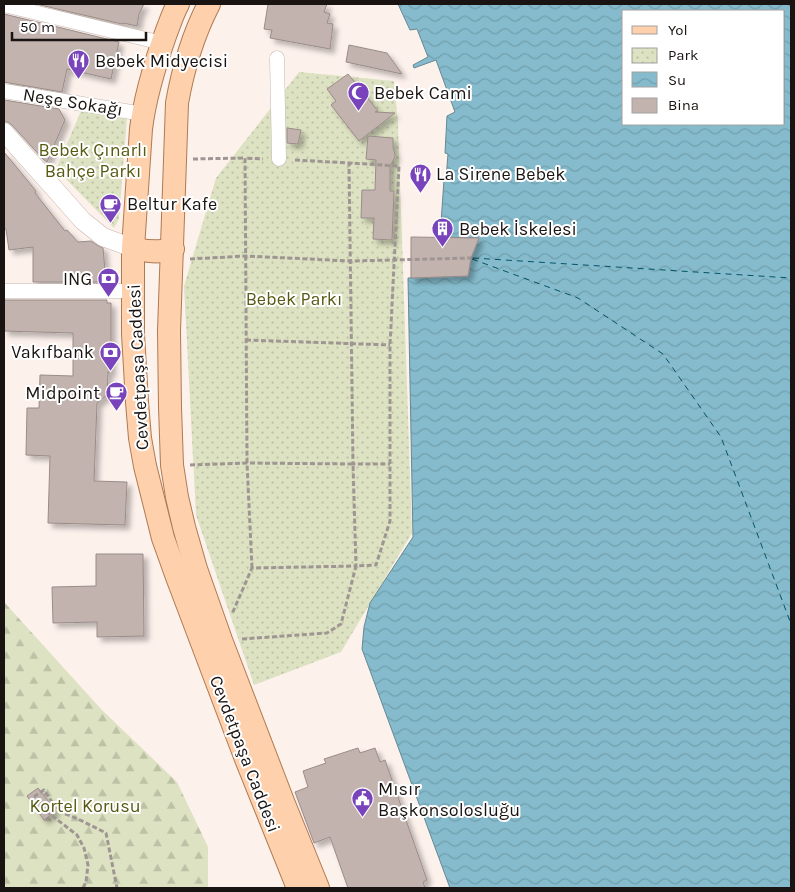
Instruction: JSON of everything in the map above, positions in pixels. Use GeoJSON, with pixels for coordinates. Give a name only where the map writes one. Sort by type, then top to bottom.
{"type":"FeatureCollection","features":[{"type":"Feature","properties":{"kind":"main road","name":"Cevdetpaşa Caddesi"},"geometry":{"type":"LineString","coordinates":[[178,4],[162,43],[142,121],[133,248],[133,334],[140,438],[152,498],[163,538],[246,759],[298,888]]}},
{"type":"Feature","properties":{"kind":"main road","name":"Cevdetpaşa Caddesi"},"geometry":{"type":"LineString","coordinates":[[209,4],[189,54],[182,77],[178,103],[169,331],[172,465],[184,528],[196,569],[221,640],[318,888]]}},
{"type":"Feature","properties":{"kind":"main road"},"geometry":{"type":"LineString","coordinates":[[162,43],[189,54]]}},
{"type":"Feature","properties":{"kind":"main road"},"geometry":{"type":"LineString","coordinates":[[142,121],[167,123],[176,131]]}},
{"type":"Feature","properties":{"kind":"main road"},"geometry":{"type":"LineString","coordinates":[[133,248],[146,252],[162,252],[172,255]]}},
{"type":"Feature","properties":{"kind":"main road"},"geometry":{"type":"LineString","coordinates":[[133,334],[149,338],[159,337],[169,331]]}},
{"type":"Feature","properties":{"kind":"street"},"geometry":{"type":"LineString","coordinates":[[4,5],[162,43]]}},
{"type":"Feature","properties":{"kind":"street"},"geometry":{"type":"LineString","coordinates":[[277,58],[279,159]]}},
{"type":"Feature","properties":{"kind":"street","name":"Neşe Sokağı"},"geometry":{"type":"LineString","coordinates":[[4,91],[142,121]]}},
{"type":"Feature","properties":{"kind":"street"},"geometry":{"type":"LineString","coordinates":[[4,132],[83,221],[103,237],[133,248]]}},
{"type":"Feature","properties":{"kind":"street"},"geometry":{"type":"LineString","coordinates":[[4,290],[133,291]]}},
{"type":"Feature","properties":{"kind":"path"},"geometry":{"type":"LineString","coordinates":[[245,158],[248,463],[252,568],[221,640],[327,633],[342,624],[356,566],[349,163]]}},
{"type":"Feature","properties":{"kind":"path"},"geometry":{"type":"LineString","coordinates":[[176,159],[279,159],[399,166],[390,345],[390,521],[376,565],[252,568]]}},
{"type":"Feature","properties":{"kind":"path"},"geometry":{"type":"LineString","coordinates":[[172,255],[350,261],[471,258]]}},
{"type":"Feature","properties":{"kind":"path"},"geometry":{"type":"LineString","coordinates":[[246,340],[390,345]]}},
{"type":"Feature","properties":{"kind":"path"},"geometry":{"type":"LineString","coordinates":[[172,465],[248,463],[390,464]]}},
{"type":"Feature","properties":{"kind":"path"},"geometry":{"type":"LineString","coordinates":[[83,888],[86,882],[88,865],[84,848],[77,836],[46,811],[35,796],[44,790],[58,811],[78,818],[106,833],[117,888]]}},
{"type":"Feature","properties":{"kind":"green space","name":"Bebek Parkı"},"geometry":{"type":"Polygon","coordinates":[[[299,72],[394,81],[398,123],[412,533],[341,652],[254,685],[196,515],[184,286],[216,178],[299,72]]]}},
{"type":"Feature","properties":{"kind":"green space","name":"Bebek Çınarlı Bahçe Parkı"},"geometry":{"type":"Polygon","coordinates":[[[81,111],[127,118],[119,219],[114,228],[56,169],[81,111]]]}},
{"type":"Feature","properties":{"kind":"green space","name":"Kortel Korusu"},"geometry":{"type":"Polygon","coordinates":[[[4,602],[101,709],[177,782],[208,847],[208,888],[4,888],[4,602]]]}},
{"type":"Feature","properties":{"kind":"water"},"geometry":{"type":"Polygon","coordinates":[[[398,4],[791,4],[791,888],[450,888],[362,649],[364,627],[370,603],[413,537],[408,278],[468,276],[471,258],[478,238],[440,237],[448,154],[445,153],[447,116],[455,112],[436,60],[414,68],[413,65],[428,57],[417,29],[410,30],[398,4]]]}},
{"type":"Feature","properties":{"kind":"building"},"geometry":{"type":"Polygon","coordinates":[[[36,4],[144,4],[139,14],[137,26],[36,4]]]}},
{"type":"Feature","properties":{"kind":"building"},"geometry":{"type":"Polygon","coordinates":[[[268,4],[327,4],[324,12],[330,14],[327,23],[333,24],[330,49],[270,38],[272,30],[264,29],[268,4]]]}},
{"type":"Feature","properties":{"kind":"building"},"geometry":{"type":"Polygon","coordinates":[[[4,14],[119,42],[111,79],[67,69],[62,92],[4,82],[4,14]]]}},
{"type":"Feature","properties":{"kind":"building"},"geometry":{"type":"Polygon","coordinates":[[[349,45],[387,53],[402,74],[346,62],[349,45]]]}},
{"type":"Feature","properties":{"kind":"building","name":"Bebek Cami"},"geometry":{"type":"Polygon","coordinates":[[[348,74],[378,111],[375,112],[395,113],[359,141],[331,105],[336,101],[327,89],[348,74]]]}},
{"type":"Feature","properties":{"kind":"building"},"geometry":{"type":"Polygon","coordinates":[[[4,100],[59,109],[65,120],[47,162],[12,125],[4,122],[4,100]]]}},
{"type":"Feature","properties":{"kind":"building"},"geometry":{"type":"Polygon","coordinates":[[[287,128],[301,130],[298,144],[287,143],[287,128]]]}},
{"type":"Feature","properties":{"kind":"building"},"geometry":{"type":"Polygon","coordinates":[[[368,136],[393,138],[395,157],[390,166],[390,191],[394,191],[392,240],[373,239],[374,218],[361,218],[362,190],[375,190],[376,160],[366,159],[368,136]]]}},
{"type":"Feature","properties":{"kind":"building"},"geometry":{"type":"Polygon","coordinates":[[[4,152],[65,231],[67,230],[78,242],[91,241],[103,248],[106,282],[33,282],[33,247],[9,250],[6,229],[4,229],[4,152]]]}},
{"type":"Feature","properties":{"kind":"building","name":"Bebek İskelesi"},"geometry":{"type":"Polygon","coordinates":[[[411,237],[479,238],[471,258],[468,276],[411,278],[411,237]]]}},
{"type":"Feature","properties":{"kind":"building"},"geometry":{"type":"Polygon","coordinates":[[[4,300],[107,300],[107,303],[111,303],[111,372],[108,372],[107,395],[97,403],[94,481],[127,482],[125,525],[48,523],[50,456],[26,455],[27,408],[39,408],[40,375],[73,376],[73,333],[4,331],[4,300]]]}},
{"type":"Feature","properties":{"kind":"building"},"geometry":{"type":"Polygon","coordinates":[[[96,554],[143,554],[144,636],[97,637],[97,622],[53,623],[52,587],[96,586],[96,554]]]}},
{"type":"Feature","properties":{"kind":"building","name":"Mısır Başkonsolosluğu"},"geometry":{"type":"Polygon","coordinates":[[[358,748],[360,753],[375,748],[380,762],[385,760],[427,880],[423,882],[425,888],[348,888],[330,837],[314,843],[295,792],[308,787],[303,771],[326,763],[324,759],[358,748]]]}},
{"type":"Feature","properties":{"kind":"building"},"geometry":{"type":"Polygon","coordinates":[[[38,788],[56,811],[44,820],[27,796],[38,788]]]}},
{"type":"Feature","properties":{"kind":"ferry route"},"geometry":{"type":"LineString","coordinates":[[473,258],[791,278]]}},
{"type":"Feature","properties":{"kind":"ferry route"},"geometry":{"type":"LineString","coordinates":[[472,259],[578,298],[663,354],[721,437],[791,624]]}},
{"type":"Feature","properties":{"kind":"place","name":"Bebek Midyecisi"},"geometry":{"type":"Point","coordinates":[79,80]}},
{"type":"Feature","properties":{"kind":"place","name":"Bebek Cami"},"geometry":{"type":"Point","coordinates":[358,112]}},
{"type":"Feature","properties":{"kind":"place","name":"La Sirene Bebek"},"geometry":{"type":"Point","coordinates":[420,193]}},
{"type":"Feature","properties":{"kind":"place","name":"Beltur Kafe"},"geometry":{"type":"Point","coordinates":[111,223]}},
{"type":"Feature","properties":{"kind":"place","name":"Bebek İskelesi"},"geometry":{"type":"Point","coordinates":[443,248]}},
{"type":"Feature","properties":{"kind":"place","name":"ING"},"geometry":{"type":"Point","coordinates":[108,298]}},
{"type":"Feature","properties":{"kind":"place","name":"Vakıfbank"},"geometry":{"type":"Point","coordinates":[110,371]}},
{"type":"Feature","properties":{"kind":"place","name":"Midpoint"},"geometry":{"type":"Point","coordinates":[116,412]}},
{"type":"Feature","properties":{"kind":"place","name":"Mısır Başkonsolosluğu"},"geometry":{"type":"Point","coordinates":[362,818]}}]}
